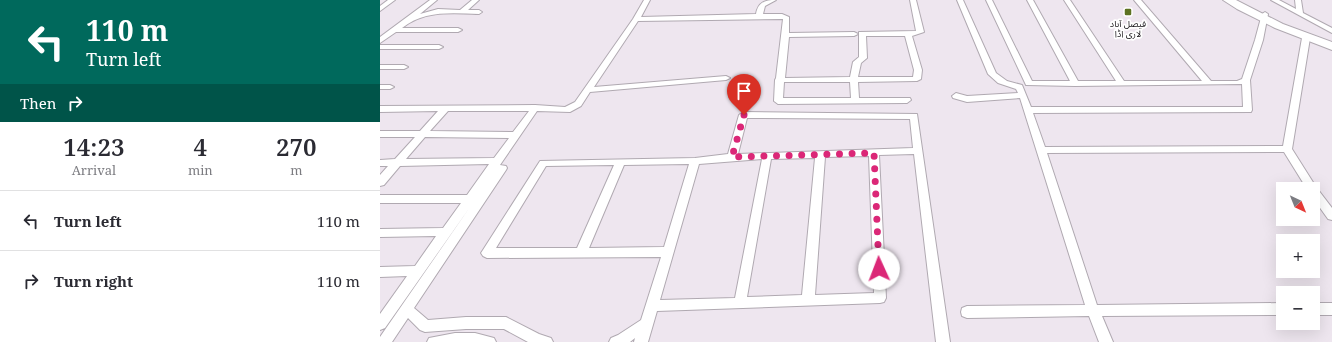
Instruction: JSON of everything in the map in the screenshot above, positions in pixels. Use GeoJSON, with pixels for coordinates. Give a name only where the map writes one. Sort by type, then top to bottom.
{"type":"FeatureCollection","features":[{"type":"Feature","properties":{"kind":"main road"},"geometry":{"type":"LineString","coordinates":[[1228,0],[1310,35],[1332,42]]}},
{"type":"Feature","properties":{"kind":"main road"},"geometry":{"type":"LineString","coordinates":[[1239,0],[1264,16],[1306,38],[1332,46]]}},
{"type":"Feature","properties":{"kind":"street"},"geometry":{"type":"LineString","coordinates":[[380,9],[392,0]]}},
{"type":"Feature","properties":{"kind":"street"},"geometry":{"type":"LineString","coordinates":[[380,41],[434,0]]}},
{"type":"Feature","properties":{"kind":"street"},"geometry":{"type":"LineString","coordinates":[[461,12],[476,0]]}},
{"type":"Feature","properties":{"kind":"street"},"geometry":{"type":"LineString","coordinates":[[380,110],[535,108],[567,110],[578,104],[636,19],[647,0]]}},
{"type":"Feature","properties":{"kind":"street"},"geometry":{"type":"LineString","coordinates":[[759,16],[759,9],[761,6],[773,0]]}},
{"type":"Feature","properties":{"kind":"street"},"geometry":{"type":"LineString","coordinates":[[855,100],[854,79],[857,62],[863,58],[862,34],[908,34],[920,32],[913,0]]}},
{"type":"Feature","properties":{"kind":"street"},"geometry":{"type":"LineString","coordinates":[[960,0],[992,74],[997,80],[1021,91],[1093,311],[1106,342]]}},
{"type":"Feature","properties":{"kind":"street"},"geometry":{"type":"LineString","coordinates":[[989,0],[1029,83]]}},
{"type":"Feature","properties":{"kind":"street"},"geometry":{"type":"LineString","coordinates":[[1030,0],[1076,84]]}},
{"type":"Feature","properties":{"kind":"street"},"geometry":{"type":"LineString","coordinates":[[1068,0],[1122,83]]}},
{"type":"Feature","properties":{"kind":"street"},"geometry":{"type":"LineString","coordinates":[[1137,0],[1210,83]]}},
{"type":"Feature","properties":{"kind":"street"},"geometry":{"type":"LineString","coordinates":[[1274,0],[1332,31]]}},
{"type":"Feature","properties":{"kind":"street"},"geometry":{"type":"LineString","coordinates":[[1298,0],[1300,14]]}},
{"type":"Feature","properties":{"kind":"street"},"geometry":{"type":"LineString","coordinates":[[410,19],[438,11],[479,12]]}},
{"type":"Feature","properties":{"kind":"street"},"geometry":{"type":"LineString","coordinates":[[636,19],[786,16],[778,101],[907,100]]}},
{"type":"Feature","properties":{"kind":"street"},"geometry":{"type":"LineString","coordinates":[[1028,110],[1248,110],[1246,80],[1259,40],[1264,16]]}},
{"type":"Feature","properties":{"kind":"street"},"geometry":{"type":"LineString","coordinates":[[380,35],[392,32],[458,30]]}},
{"type":"Feature","properties":{"kind":"street"},"geometry":{"type":"LineString","coordinates":[[785,35],[854,34]]}},
{"type":"Feature","properties":{"kind":"street"},"geometry":{"type":"LineString","coordinates":[[779,80],[917,79],[918,70],[908,34]]}},
{"type":"Feature","properties":{"kind":"street"},"geometry":{"type":"LineString","coordinates":[[1306,38],[1287,149],[1308,182]]}},
{"type":"Feature","properties":{"kind":"street"},"geometry":{"type":"LineString","coordinates":[[380,47],[439,47]]}},
{"type":"Feature","properties":{"kind":"street"},"geometry":{"type":"LineString","coordinates":[[380,67],[404,67]]}},
{"type":"Feature","properties":{"kind":"street"},"geometry":{"type":"LineString","coordinates":[[588,90],[726,78]]}},
{"type":"Feature","properties":{"kind":"street"},"geometry":{"type":"LineString","coordinates":[[956,96],[967,99],[1021,91],[1029,83],[1238,83],[1246,80]]}},
{"type":"Feature","properties":{"kind":"street"},"geometry":{"type":"LineString","coordinates":[[380,87],[390,87]]}},
{"type":"Feature","properties":{"kind":"street"},"geometry":{"type":"LineString","coordinates":[[380,182],[446,108]]}},
{"type":"Feature","properties":{"kind":"street"},"geometry":{"type":"LineString","coordinates":[[380,324],[535,108]]}},
{"type":"Feature","properties":{"kind":"street"},"geometry":{"type":"LineString","coordinates":[[732,157],[744,115],[914,116],[943,342]]}},
{"type":"Feature","properties":{"kind":"street"},"geometry":{"type":"LineString","coordinates":[[380,134],[515,135]]}},
{"type":"Feature","properties":{"kind":"street"},"geometry":{"type":"LineString","coordinates":[[1041,150],[1287,149]]}},
{"type":"Feature","properties":{"kind":"street"},"geometry":{"type":"LineString","coordinates":[[668,252],[487,253],[543,163],[695,162],[732,157],[918,151]]}},
{"type":"Feature","properties":{"kind":"street"},"geometry":{"type":"LineString","coordinates":[[652,306],[880,298],[874,153]]}},
{"type":"Feature","properties":{"kind":"street"},"geometry":{"type":"LineString","coordinates":[[808,301],[820,154]]}},
{"type":"Feature","properties":{"kind":"street"},"geometry":{"type":"LineString","coordinates":[[740,303],[767,156]]}},
{"type":"Feature","properties":{"kind":"street"},"geometry":{"type":"LineString","coordinates":[[581,252],[620,162]]}},
{"type":"Feature","properties":{"kind":"street"},"geometry":{"type":"LineString","coordinates":[[641,342],[695,162]]}},
{"type":"Feature","properties":{"kind":"street"},"geometry":{"type":"LineString","coordinates":[[380,163],[494,164],[502,168],[384,342]]}},
{"type":"Feature","properties":{"kind":"street"},"geometry":{"type":"LineString","coordinates":[[380,200],[469,199]]}},
{"type":"Feature","properties":{"kind":"street"},"geometry":{"type":"LineString","coordinates":[[1320,200],[1332,216]]}},
{"type":"Feature","properties":{"kind":"street"},"geometry":{"type":"LineString","coordinates":[[380,233],[446,232]]}},
{"type":"Feature","properties":{"kind":"street"},"geometry":{"type":"LineString","coordinates":[[380,272],[418,271]]}},
{"type":"Feature","properties":{"kind":"street"},"geometry":{"type":"LineString","coordinates":[[407,309],[425,326],[466,323],[506,323],[536,340],[546,342]]}},
{"type":"Feature","properties":{"kind":"street"},"geometry":{"type":"LineString","coordinates":[[967,312],[1276,309]]}},
{"type":"Feature","properties":{"kind":"street"},"geometry":{"type":"LineString","coordinates":[[1320,309],[1332,309]]}},
{"type":"Feature","properties":{"kind":"street"},"geometry":{"type":"LineString","coordinates":[[616,342],[622,340],[647,324]]}},
{"type":"Feature","properties":{"kind":"street"},"geometry":{"type":"LineString","coordinates":[[434,342],[451,339],[482,340],[489,342]]}},
{"type":"Feature","properties":{"kind":"place","name":"فیصل آباد لاری اڈا"},"geometry":{"type":"Point","coordinates":[1128,12]}},
{"type":"Feature","properties":{"kind":"route"},"geometry":{"type":"LineString","coordinates":[[744,115],[732,157],[874,153],[879,269]]}}]}
